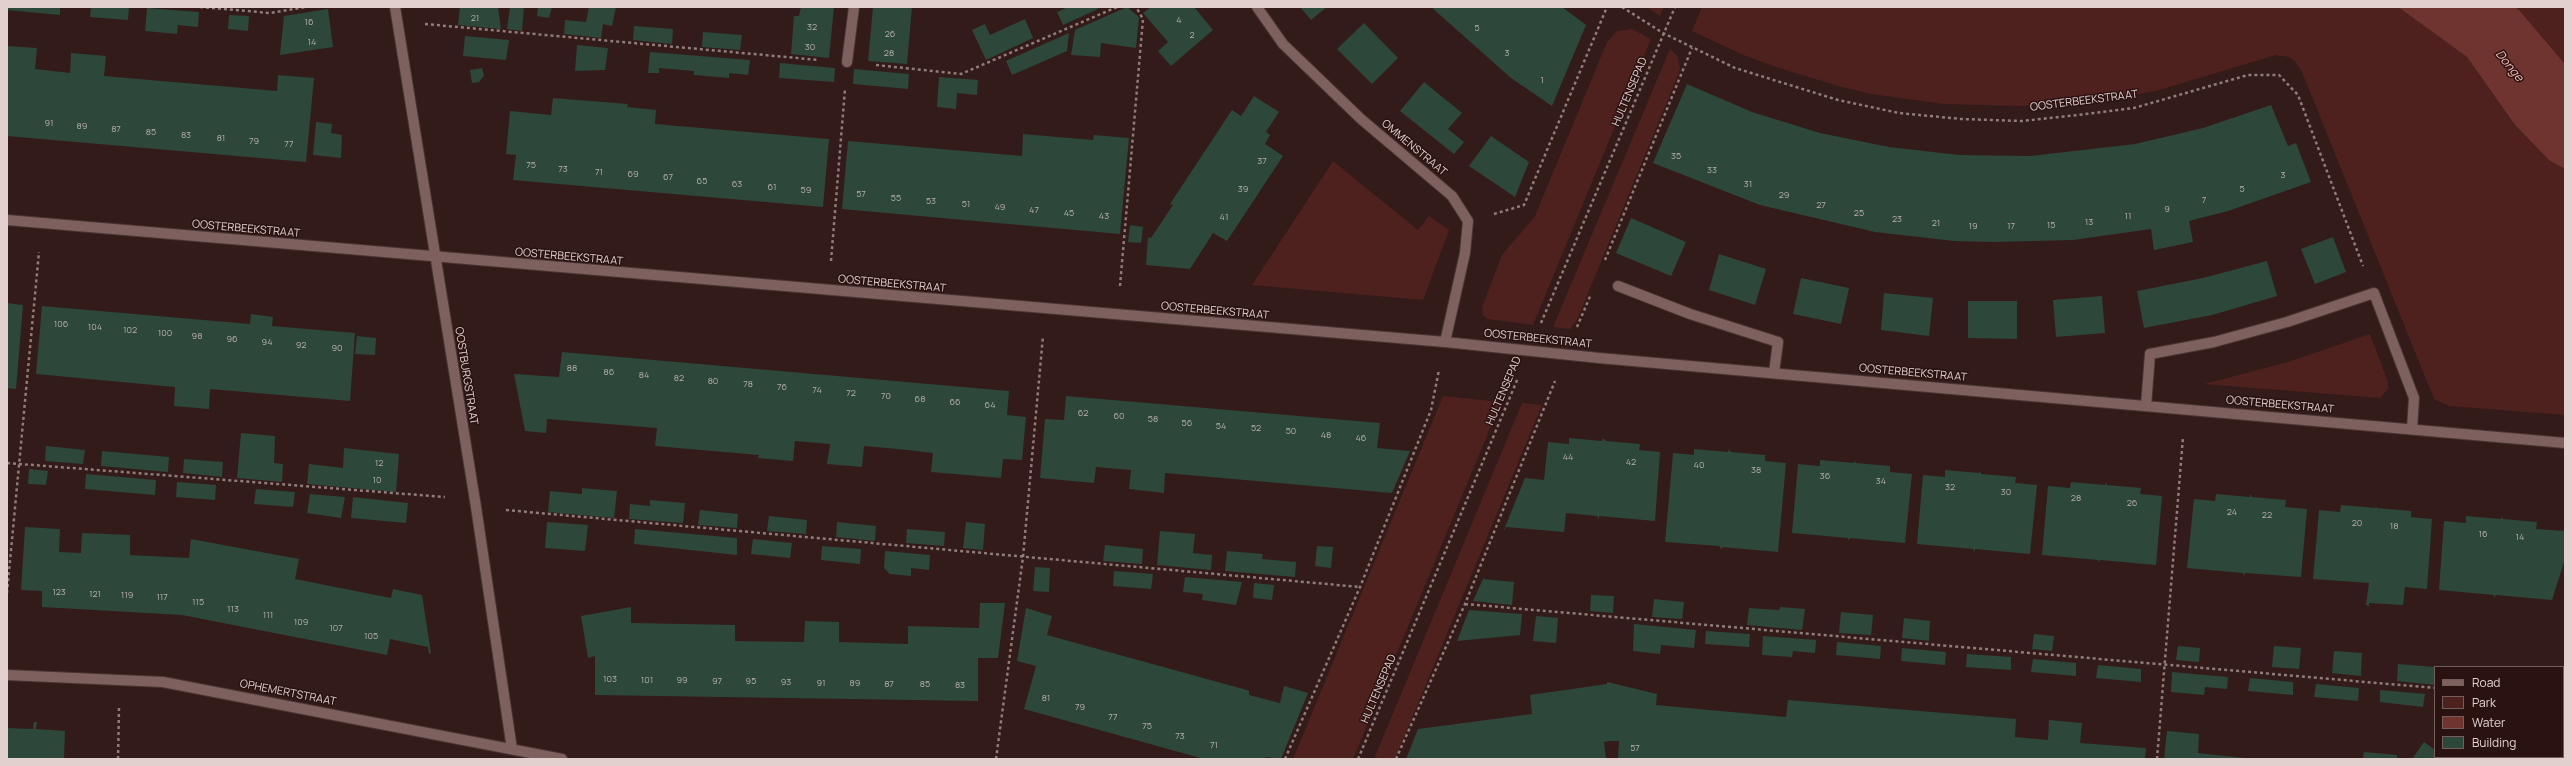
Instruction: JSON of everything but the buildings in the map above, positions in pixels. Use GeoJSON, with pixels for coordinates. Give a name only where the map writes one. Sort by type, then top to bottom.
{"type":"FeatureCollection","features":[{"type":"Feature","properties":{"kind":"street","name":"OOSTBURGSTRAAT"},"geometry":{"type":"LineString","coordinates":[[395,7],[434,258],[475,503],[512,748]]}},
{"type":"Feature","properties":{"kind":"street"},"geometry":{"type":"LineString","coordinates":[[847,62],[854,7]]}},
{"type":"Feature","properties":{"kind":"street","name":"OMMENSTRAAT"},"geometry":{"type":"LineString","coordinates":[[1257,7],[1283,44],[1361,119],[1452,196],[1468,221]]}},
{"type":"Feature","properties":{"kind":"street","name":"OOSTERBEEKSTRAAT"},"geometry":{"type":"LineString","coordinates":[[7,220],[1045,310],[1445,342],[1530,351],[2565,443]]}},
{"type":"Feature","properties":{"kind":"street"},"geometry":{"type":"LineString","coordinates":[[1445,342],[1465,252],[1468,221]]}},
{"type":"Feature","properties":{"kind":"street"},"geometry":{"type":"LineString","coordinates":[[1618,286],[1690,314],[1778,342],[1774,373]]}},
{"type":"Feature","properties":{"kind":"street"},"geometry":{"type":"LineString","coordinates":[[2146,406],[2150,354],[2229,338],[2287,322],[2374,293],[2414,398],[2412,429]]}},
{"type":"Feature","properties":{"kind":"street","name":"OPHEMERTSTRAAT"},"geometry":{"type":"LineString","coordinates":[[7,675],[163,682],[512,748],[562,759]]}},
{"type":"Feature","properties":{"kind":"path"},"geometry":{"type":"LineString","coordinates":[[200,7],[270,13],[306,7]]}},
{"type":"Feature","properties":{"kind":"path"},"geometry":{"type":"LineString","coordinates":[[397,22],[847,62],[961,74],[1117,7]]}},
{"type":"Feature","properties":{"kind":"path"},"geometry":{"type":"LineString","coordinates":[[1118,316],[1143,19],[1136,7]]}},
{"type":"Feature","properties":{"kind":"path"},"geometry":{"type":"LineString","coordinates":[[1468,221],[1524,205],[1607,7]]}},
{"type":"Feature","properties":{"kind":"path"},"geometry":{"type":"LineString","coordinates":[[1622,7],[1663,33]]}},
{"type":"Feature","properties":{"kind":"path","name":"HULTENSEPAD"},"geometry":{"type":"LineString","coordinates":[[1358,759],[1675,7]]}},
{"type":"Feature","properties":{"kind":"path","name":"OOSTERBEEKSTRAAT"},"geometry":{"type":"LineString","coordinates":[[1663,33],[1692,48],[1772,81],[1838,100],[1899,113],[1961,119],[2022,121],[2134,108],[2248,75],[2279,75],[2298,95],[2374,293]]}},
{"type":"Feature","properties":{"kind":"path"},"geometry":{"type":"LineString","coordinates":[[1604,263],[1692,48]]}},
{"type":"Feature","properties":{"kind":"path"},"geometry":{"type":"LineString","coordinates":[[828,291],[847,62]]}},
{"type":"Feature","properties":{"kind":"path"},"geometry":{"type":"LineString","coordinates":[[7,593],[42,223]]}},
{"type":"Feature","properties":{"kind":"path"},"geometry":{"type":"LineString","coordinates":[[1396,759],[1466,604],[1592,292]]}},
{"type":"Feature","properties":{"kind":"path"},"geometry":{"type":"LineString","coordinates":[[996,759],[1023,557],[1045,310]]}},
{"type":"Feature","properties":{"kind":"path"},"geometry":{"type":"LineString","coordinates":[[1285,759],[1360,587],[1431,410],[1445,342]]}},
{"type":"Feature","properties":{"kind":"path"},"geometry":{"type":"LineString","coordinates":[[2157,759],[2186,409]]}},
{"type":"Feature","properties":{"kind":"path"},"geometry":{"type":"LineString","coordinates":[[7,463],[475,503],[1023,557],[1360,587]]}},
{"type":"Feature","properties":{"kind":"path"},"geometry":{"type":"LineString","coordinates":[[1466,604],[2165,663],[2434,688]]}},
{"type":"Feature","properties":{"kind":"path"},"geometry":{"type":"LineString","coordinates":[[118,759],[119,680]]}},
{"type":"Feature","properties":{"kind":"green space"},"geometry":{"type":"Polygon","coordinates":[[[1647,7],[1664,7],[1660,16],[1647,7]]]}},
{"type":"Feature","properties":{"kind":"green space"},"geometry":{"type":"Polygon","coordinates":[[[1702,7],[2398,7],[2467,57],[2515,125],[2550,161],[2565,169],[2565,415],[2449,406],[2434,399],[2302,72],[2295,61],[2289,57],[2276,55],[2156,91],[2089,102],[2019,106],[1944,104],[1871,94],[1838,86],[1773,66],[1741,54],[1692,31],[1702,7]]]}},
{"type":"Feature","properties":{"kind":"green space"},"geometry":{"type":"Polygon","coordinates":[[[2515,7],[2565,7],[2565,64],[2519,10],[2515,7]]]}},
{"type":"Feature","properties":{"kind":"green space"},"geometry":{"type":"Polygon","coordinates":[[[1632,29],[1651,39],[1533,325],[1487,319],[1483,315],[1482,307],[1502,255],[1535,216],[1607,42],[1617,31],[1632,29]]]}},
{"type":"Feature","properties":{"kind":"green space"},"geometry":{"type":"Polygon","coordinates":[[[1670,49],[1678,57],[1680,69],[1678,75],[1577,320],[1570,329],[1553,327],[1670,49]]]}},
{"type":"Feature","properties":{"kind":"green space"},"geometry":{"type":"Polygon","coordinates":[[[1333,161],[1418,230],[1429,216],[1449,230],[1423,300],[1252,285],[1333,161]]]}},
{"type":"Feature","properties":{"kind":"green space"},"geometry":{"type":"Polygon","coordinates":[[[2370,334],[2388,382],[2388,389],[2380,398],[2204,384],[2288,362],[2370,334]]]}},
{"type":"Feature","properties":{"kind":"green space"},"geometry":{"type":"Polygon","coordinates":[[[1443,396],[1501,402],[1353,759],[1293,759],[1443,396]]]}},
{"type":"Feature","properties":{"kind":"green space"},"geometry":{"type":"Polygon","coordinates":[[[1522,403],[1542,405],[1395,759],[1374,759],[1522,403]]]}},
{"type":"Feature","properties":{"kind":"water","name":"Donge"},"geometry":{"type":"Polygon","coordinates":[[[2398,7],[2515,7],[2519,10],[2565,64],[2565,169],[2550,161],[2515,125],[2467,57],[2398,7]]]}}]}
